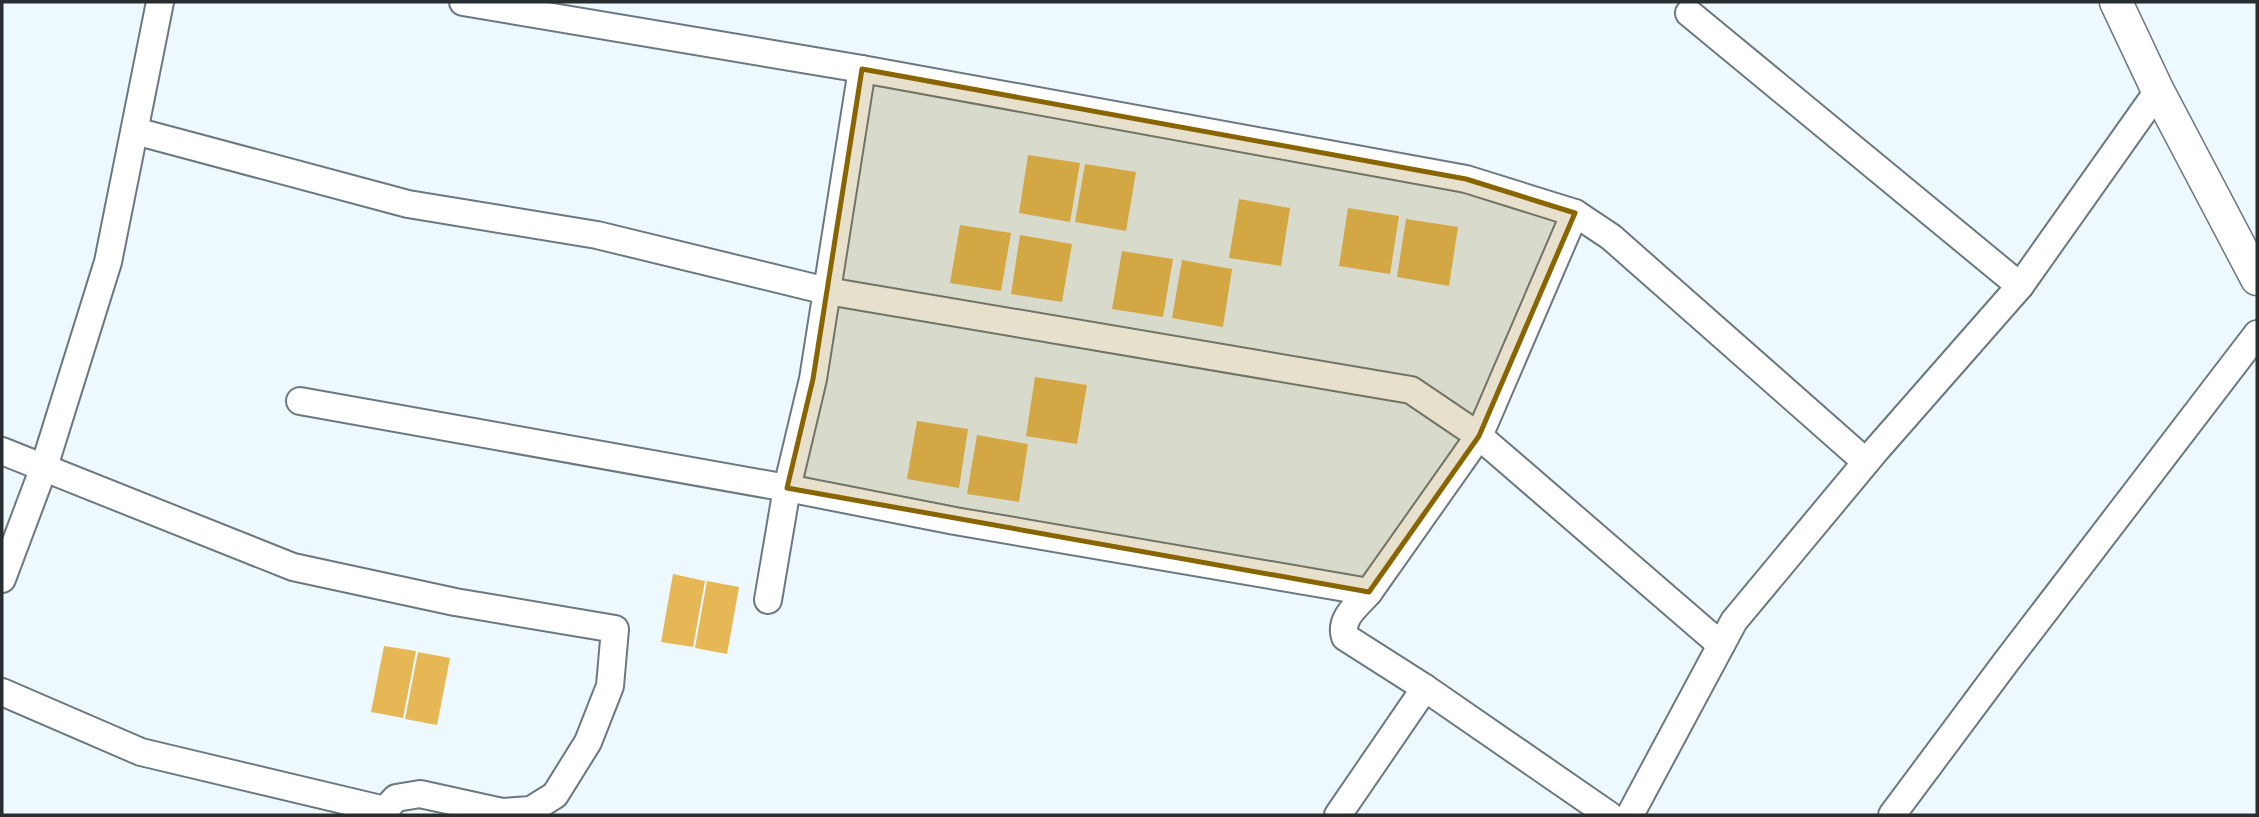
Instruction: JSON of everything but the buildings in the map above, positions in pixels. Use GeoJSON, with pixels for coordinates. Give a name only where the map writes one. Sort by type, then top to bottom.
{"type":"FeatureCollection","features":[{"type":"Feature","properties":{"kind":"street"},"geometry":{"type":"LineString","coordinates":[[2,579],[44,467],[108,262],[160,2]]}},
{"type":"Feature","properties":{"kind":"street"},"geometry":{"type":"LineString","coordinates":[[463,2],[862,69],[1466,179],[1575,213],[1611,237],[1866,463]]}},
{"type":"Feature","properties":{"kind":"street"},"geometry":{"type":"LineString","coordinates":[[2116,2],[2158,91],[2257,279]]}},
{"type":"Feature","properties":{"kind":"street"},"geometry":{"type":"LineString","coordinates":[[1689,12],[2020,286]]}},
{"type":"Feature","properties":{"kind":"street"},"geometry":{"type":"LineString","coordinates":[[768,600],[786,488],[813,379],[862,69]]}},
{"type":"Feature","properties":{"kind":"street"},"geometry":{"type":"LineString","coordinates":[[1630,815],[1734,621],[1866,463],[2020,286],[2158,91]]}},
{"type":"Feature","properties":{"kind":"street"},"geometry":{"type":"LineString","coordinates":[[135,131],[408,204],[597,234],[827,291],[1411,390],[1479,436],[1721,645]]}},
{"type":"Feature","properties":{"kind":"street"},"geometry":{"type":"LineString","coordinates":[[1575,213],[1479,436],[1369,592],[1345,620],[1342,628],[1345,637],[1425,688],[1609,815]]}},
{"type":"Feature","properties":{"kind":"street"},"geometry":{"type":"LineString","coordinates":[[1892,815],[2257,334]]}},
{"type":"Feature","properties":{"kind":"street"},"geometry":{"type":"LineString","coordinates":[[300,401],[955,521],[1369,592]]}},
{"type":"Feature","properties":{"kind":"street"},"geometry":{"type":"LineString","coordinates":[[2,451],[222,541],[293,567],[455,602],[615,629],[610,685],[587,743],[555,795],[531,810],[502,812],[420,794],[396,798],[384,813],[141,752],[2,692]]}},
{"type":"Feature","properties":{"kind":"street"},"geometry":{"type":"LineString","coordinates":[[1338,815],[1425,688]]}},
{"type":"Feature","properties":{"kind":"highlighted area"},"geometry":{"type":"Polygon","coordinates":[[[862,69],[1466,179],[1575,213],[1479,436],[1369,592],[787,488],[813,379],[862,69]]]}}]}
